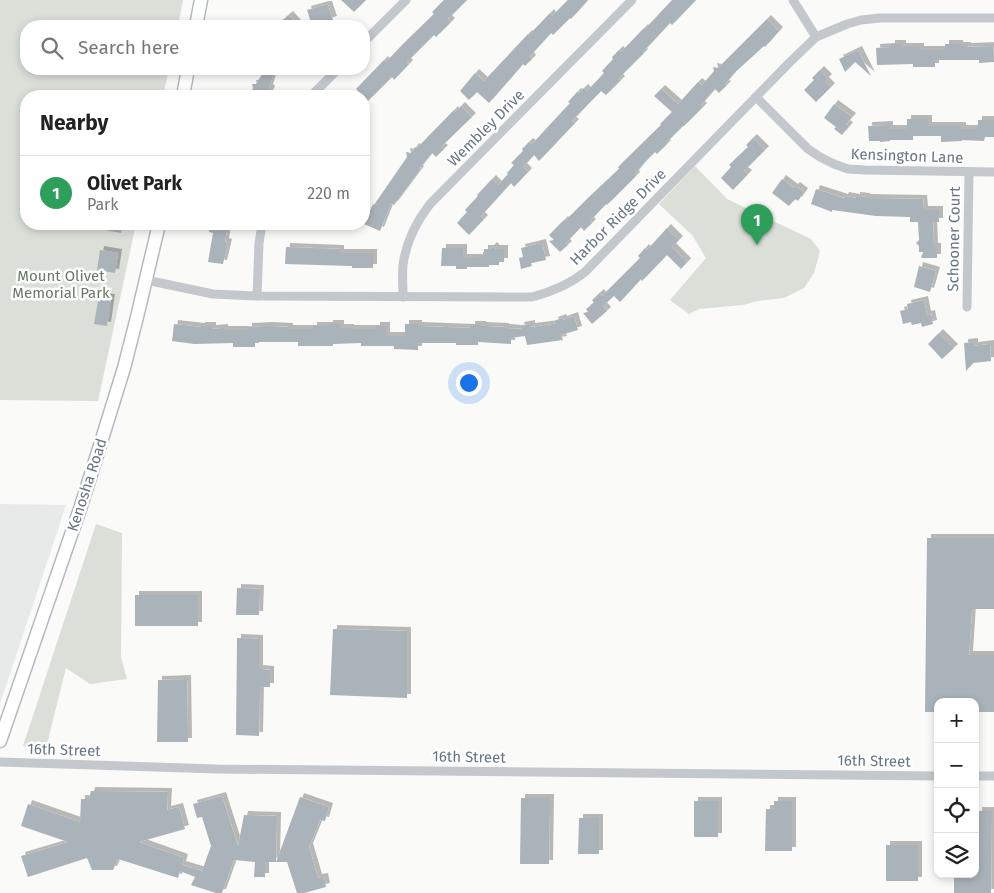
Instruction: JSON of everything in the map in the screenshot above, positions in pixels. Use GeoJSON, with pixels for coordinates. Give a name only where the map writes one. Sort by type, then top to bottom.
{"type":"FeatureCollection","features":[{"type":"Feature","properties":{"kind":"street"},"geometry":{"type":"LineString","coordinates":[[197,20],[201,0]]}},
{"type":"Feature","properties":{"kind":"street"},"geometry":{"type":"LineString","coordinates":[[370,36],[406,0]]}},
{"type":"Feature","properties":{"kind":"street","name":"Wembley Drive"},"geometry":{"type":"LineString","coordinates":[[403,297],[403,265],[413,230],[421,215],[632,0]]}},
{"type":"Feature","properties":{"kind":"street"},"geometry":{"type":"LineString","coordinates":[[793,0],[816,37]]}},
{"type":"Feature","properties":{"kind":"street","name":"Harbor Ridge Drive"},"geometry":{"type":"LineString","coordinates":[[146,280],[213,294],[257,296],[532,298],[546,294],[576,279],[592,265],[816,37],[861,20],[880,18],[994,18]]}},
{"type":"Feature","properties":{"kind":"street"},"geometry":{"type":"LineString","coordinates":[[184,90],[187,75]]}},
{"type":"Feature","properties":{"kind":"street"},"geometry":{"type":"LineString","coordinates":[[317,90],[332,75]]}},
{"type":"Feature","properties":{"kind":"street","name":"Kensington Lane"},"geometry":{"type":"LineString","coordinates":[[756,97],[808,149],[820,157],[848,169],[994,172]]}},
{"type":"Feature","properties":{"kind":"street","name":"Schooner Court"},"geometry":{"type":"LineString","coordinates":[[967,307],[968,172]]}},
{"type":"Feature","properties":{"kind":"street","name":"Kenosha Road"},"geometry":{"type":"LineString","coordinates":[[0,741],[81,506],[124,368],[158,230]]}},
{"type":"Feature","properties":{"kind":"street"},"geometry":{"type":"LineString","coordinates":[[257,296],[261,230]]}},
{"type":"Feature","properties":{"kind":"street","name":"16th Street"},"geometry":{"type":"LineString","coordinates":[[0,762],[217,769],[934,776]]}},
{"type":"Feature","properties":{"kind":"street"},"geometry":{"type":"LineString","coordinates":[[979,776],[994,776]]}},
{"type":"Feature","properties":{"kind":"shaded area"},"geometry":{"type":"Polygon","coordinates":[[[0,504],[66,505],[0,704],[0,504]]]}},
{"type":"Feature","properties":{"kind":"green space","name":"Mount Olivet Memorial Park"},"geometry":{"type":"Polygon","coordinates":[[[0,0],[183,0],[179,20],[20,20],[20,75],[168,75],[164,90],[20,90],[20,230],[135,230],[98,401],[0,400],[0,0]]]}},
{"type":"Feature","properties":{"kind":"green space"},"geometry":{"type":"Polygon","coordinates":[[[695,166],[727,199],[811,239],[820,251],[814,273],[804,288],[784,298],[757,301],[743,305],[699,309],[689,314],[670,300],[706,258],[692,235],[659,204],[695,166]]]}},
{"type":"Feature","properties":{"kind":"green space"},"geometry":{"type":"Polygon","coordinates":[[[96,524],[122,533],[121,657],[127,679],[90,684],[66,668],[45,752],[23,746],[96,524]]]}},
{"type":"Feature","properties":{"kind":"building"},"geometry":{"type":"Polygon","coordinates":[[[341,0],[366,0],[354,12],[341,0]]]}},
{"type":"Feature","properties":{"kind":"building"},"geometry":{"type":"Polygon","coordinates":[[[444,0],[467,0],[448,19],[451,22],[436,37],[434,35],[407,62],[409,64],[394,80],[392,77],[370,99],[370,90],[357,90],[384,60],[386,62],[434,14],[432,12],[444,0]]]}},
{"type":"Feature","properties":{"kind":"building"},"geometry":{"type":"Polygon","coordinates":[[[568,0],[588,0],[571,19],[553,35],[551,33],[530,56],[532,59],[525,66],[523,64],[489,103],[477,92],[469,100],[460,91],[475,73],[484,81],[528,34],[550,13],[552,16],[568,0]]]}},
{"type":"Feature","properties":{"kind":"building"},"geometry":{"type":"Polygon","coordinates":[[[672,0],[696,0],[672,25],[670,23],[619,78],[621,80],[606,95],[601,91],[572,121],[575,123],[539,161],[534,155],[523,167],[528,172],[514,187],[511,183],[481,216],[484,219],[469,235],[457,223],[467,212],[465,210],[477,195],[492,179],[498,185],[514,165],[511,163],[523,151],[522,149],[529,142],[532,144],[570,103],[568,102],[577,92],[579,93],[584,88],[587,91],[604,73],[602,71],[613,59],[612,57],[619,50],[621,52],[672,0]]]}},
{"type":"Feature","properties":{"kind":"building"},"geometry":{"type":"Polygon","coordinates":[[[328,5],[333,20],[310,20],[307,10],[328,5]]]}},
{"type":"Feature","properties":{"kind":"building"},"geometry":{"type":"Polygon","coordinates":[[[289,15],[294,20],[283,20],[289,15]]]}},
{"type":"Feature","properties":{"kind":"building"},"geometry":{"type":"Polygon","coordinates":[[[767,19],[779,31],[765,47],[731,76],[725,84],[727,85],[719,93],[715,89],[701,105],[703,107],[657,154],[655,152],[644,163],[635,174],[636,176],[590,221],[592,223],[584,231],[581,227],[566,243],[568,245],[560,252],[549,241],[554,240],[549,235],[619,169],[618,167],[672,112],[654,96],[661,89],[678,104],[698,82],[702,85],[714,71],[713,67],[718,68],[767,19]]]}},
{"type":"Feature","properties":{"kind":"building"},"geometry":{"type":"Polygon","coordinates":[[[891,44],[902,44],[902,47],[920,47],[920,50],[945,50],[945,44],[959,44],[959,46],[967,47],[993,46],[994,62],[979,63],[979,60],[935,60],[935,67],[913,67],[913,64],[877,65],[876,48],[891,47],[891,44]]]}},
{"type":"Feature","properties":{"kind":"building"},"geometry":{"type":"Polygon","coordinates":[[[858,50],[871,76],[855,62],[845,72],[839,59],[858,50]]]}},
{"type":"Feature","properties":{"kind":"building"},"geometry":{"type":"Polygon","coordinates":[[[820,70],[828,78],[825,81],[831,87],[816,102],[804,90],[814,80],[812,78],[820,70]]]}},
{"type":"Feature","properties":{"kind":"building"},"geometry":{"type":"Polygon","coordinates":[[[261,75],[273,75],[269,88],[271,90],[252,90],[252,84],[256,84],[261,75]]]}},
{"type":"Feature","properties":{"kind":"building"},"geometry":{"type":"Polygon","coordinates":[[[834,104],[852,117],[846,124],[849,126],[842,135],[834,129],[836,127],[824,118],[834,104]]]}},
{"type":"Feature","properties":{"kind":"building"},"geometry":{"type":"Polygon","coordinates":[[[461,106],[472,117],[441,147],[444,149],[436,157],[432,153],[394,205],[391,203],[380,231],[370,227],[370,211],[373,204],[407,157],[406,152],[411,153],[454,110],[455,112],[461,106]]]}},
{"type":"Feature","properties":{"kind":"building"},"geometry":{"type":"Polygon","coordinates":[[[907,119],[928,119],[928,126],[962,126],[962,129],[978,129],[978,120],[994,120],[994,137],[985,137],[984,141],[962,140],[941,142],[941,136],[913,136],[913,140],[869,141],[868,126],[889,125],[889,129],[907,129],[907,119]]]}},
{"type":"Feature","properties":{"kind":"building"},"geometry":{"type":"Polygon","coordinates":[[[753,138],[765,150],[744,171],[748,174],[733,190],[721,178],[731,167],[729,165],[748,147],[746,145],[753,138]]]}},
{"type":"Feature","properties":{"kind":"building"},"geometry":{"type":"Polygon","coordinates":[[[782,179],[794,188],[796,186],[804,192],[798,201],[795,199],[789,206],[772,193],[782,179]]]}},
{"type":"Feature","properties":{"kind":"building"},"geometry":{"type":"Polygon","coordinates":[[[816,189],[844,198],[845,196],[856,198],[856,196],[866,198],[923,199],[924,210],[939,210],[939,222],[933,222],[934,247],[937,247],[937,258],[921,258],[923,252],[919,252],[919,246],[916,243],[919,240],[918,222],[910,222],[910,217],[876,216],[832,210],[832,212],[811,204],[816,189]]]}},
{"type":"Feature","properties":{"kind":"building"},"geometry":{"type":"Polygon","coordinates":[[[667,228],[679,240],[672,247],[687,262],[681,269],[667,255],[620,302],[614,296],[603,306],[607,311],[592,324],[583,313],[588,312],[586,309],[594,303],[592,300],[600,293],[602,296],[640,258],[638,256],[645,248],[647,250],[667,228]]]}},
{"type":"Feature","properties":{"kind":"building"},"geometry":{"type":"Polygon","coordinates":[[[104,230],[122,230],[121,233],[104,230]]]}},
{"type":"Feature","properties":{"kind":"building"},"geometry":{"type":"Polygon","coordinates":[[[209,230],[227,230],[225,242],[228,243],[223,264],[208,262],[213,233],[209,232],[209,230]]]}},
{"type":"Feature","properties":{"kind":"building"},"geometry":{"type":"Polygon","coordinates":[[[542,243],[546,260],[531,263],[532,266],[521,269],[519,258],[523,257],[521,248],[542,243]]]}},
{"type":"Feature","properties":{"kind":"building"},"geometry":{"type":"Polygon","coordinates":[[[493,246],[496,249],[504,249],[504,262],[499,262],[499,265],[467,267],[467,269],[456,269],[456,266],[441,266],[442,248],[463,248],[463,258],[479,258],[479,256],[484,256],[484,249],[490,249],[493,246]]]}},
{"type":"Feature","properties":{"kind":"building"},"geometry":{"type":"Polygon","coordinates":[[[286,247],[340,249],[340,253],[373,253],[373,268],[285,264],[286,247]]]}},
{"type":"Feature","properties":{"kind":"building"},"geometry":{"type":"Polygon","coordinates":[[[100,250],[118,253],[115,273],[97,270],[100,250]]]}},
{"type":"Feature","properties":{"kind":"building"},"geometry":{"type":"Polygon","coordinates":[[[919,266],[936,271],[930,292],[914,287],[919,266]]]}},
{"type":"Feature","properties":{"kind":"building"},"geometry":{"type":"Polygon","coordinates":[[[101,297],[111,298],[107,326],[94,324],[98,301],[100,302],[101,297]]]}},
{"type":"Feature","properties":{"kind":"building"},"geometry":{"type":"Polygon","coordinates":[[[924,300],[927,315],[931,314],[933,324],[922,327],[921,323],[912,325],[911,322],[903,324],[900,311],[908,309],[907,304],[924,300]]]}},
{"type":"Feature","properties":{"kind":"building"},"geometry":{"type":"Polygon","coordinates":[[[574,316],[578,330],[561,335],[563,340],[527,345],[525,336],[511,338],[511,344],[478,342],[478,345],[418,343],[418,350],[394,349],[394,346],[361,346],[361,343],[333,344],[333,346],[298,346],[298,342],[255,342],[255,347],[233,347],[233,343],[194,344],[172,341],[174,324],[201,327],[212,326],[212,329],[224,328],[224,330],[248,330],[248,327],[268,326],[289,327],[289,329],[313,329],[313,326],[329,326],[329,324],[340,324],[340,328],[350,329],[376,329],[376,326],[386,326],[386,336],[405,336],[405,324],[471,328],[471,325],[482,325],[521,329],[520,326],[531,324],[531,327],[555,324],[554,321],[574,316]]]}},
{"type":"Feature","properties":{"kind":"building"},"geometry":{"type":"Polygon","coordinates":[[[939,333],[954,348],[942,359],[928,344],[939,333]]]}},
{"type":"Feature","properties":{"kind":"building"},"geometry":{"type":"Polygon","coordinates":[[[974,342],[974,346],[990,344],[991,361],[973,363],[966,371],[964,343],[974,342]]]}},
{"type":"Feature","properties":{"kind":"building"},"geometry":{"type":"Polygon","coordinates":[[[927,538],[994,538],[994,609],[972,609],[969,655],[994,655],[994,712],[979,712],[979,698],[934,698],[934,712],[925,712],[927,538]]]}},
{"type":"Feature","properties":{"kind":"building"},"geometry":{"type":"Polygon","coordinates":[[[237,588],[260,589],[259,615],[236,615],[237,588]]]}},
{"type":"Feature","properties":{"kind":"building"},"geometry":{"type":"Polygon","coordinates":[[[135,595],[198,595],[198,626],[135,626],[135,595]]]}},
{"type":"Feature","properties":{"kind":"building"},"geometry":{"type":"Polygon","coordinates":[[[333,629],[407,631],[407,698],[330,695],[333,629]]]}},
{"type":"Feature","properties":{"kind":"building"},"geometry":{"type":"Polygon","coordinates":[[[237,638],[259,639],[259,669],[270,670],[270,687],[260,687],[259,736],[236,735],[237,638]]]}},
{"type":"Feature","properties":{"kind":"building"},"geometry":{"type":"Polygon","coordinates":[[[187,679],[188,742],[157,742],[158,680],[187,679]]]}},
{"type":"Feature","properties":{"kind":"building"},"geometry":{"type":"Polygon","coordinates":[[[91,791],[168,792],[167,810],[179,807],[185,829],[139,842],[184,858],[182,865],[202,871],[211,846],[202,817],[197,818],[193,804],[222,796],[238,846],[244,815],[277,816],[276,862],[265,862],[265,877],[254,877],[255,862],[234,860],[222,893],[191,885],[195,877],[180,871],[178,878],[118,859],[113,870],[92,870],[87,858],[28,877],[21,856],[68,842],[21,826],[28,804],[80,822],[81,799],[89,799],[91,791]]]}},
{"type":"Feature","properties":{"kind":"building"},"geometry":{"type":"Polygon","coordinates":[[[300,797],[329,807],[325,821],[320,820],[309,847],[318,878],[324,877],[326,887],[297,893],[287,862],[276,862],[300,797]]]}},
{"type":"Feature","properties":{"kind":"building"},"geometry":{"type":"Polygon","coordinates":[[[521,798],[550,798],[549,864],[520,864],[521,798]]]}},
{"type":"Feature","properties":{"kind":"building"},"geometry":{"type":"Polygon","coordinates":[[[694,801],[718,801],[718,837],[694,837],[694,801]]]}},
{"type":"Feature","properties":{"kind":"building"},"geometry":{"type":"Polygon","coordinates":[[[774,801],[792,801],[792,851],[765,851],[766,809],[774,809],[774,801]]]}},
{"type":"Feature","properties":{"kind":"building"},"geometry":{"type":"Polygon","coordinates":[[[979,811],[992,811],[991,893],[954,893],[954,878],[979,878],[979,811]]]}},
{"type":"Feature","properties":{"kind":"building"},"geometry":{"type":"Polygon","coordinates":[[[579,818],[599,818],[599,854],[578,854],[579,818]]]}},
{"type":"Feature","properties":{"kind":"building"},"geometry":{"type":"Polygon","coordinates":[[[886,845],[918,845],[918,881],[886,881],[886,845]]]}},
{"type":"Feature","properties":{"kind":"place","name":"Olivet Park"},"geometry":{"type":"Point","coordinates":[757,245]}}]}
